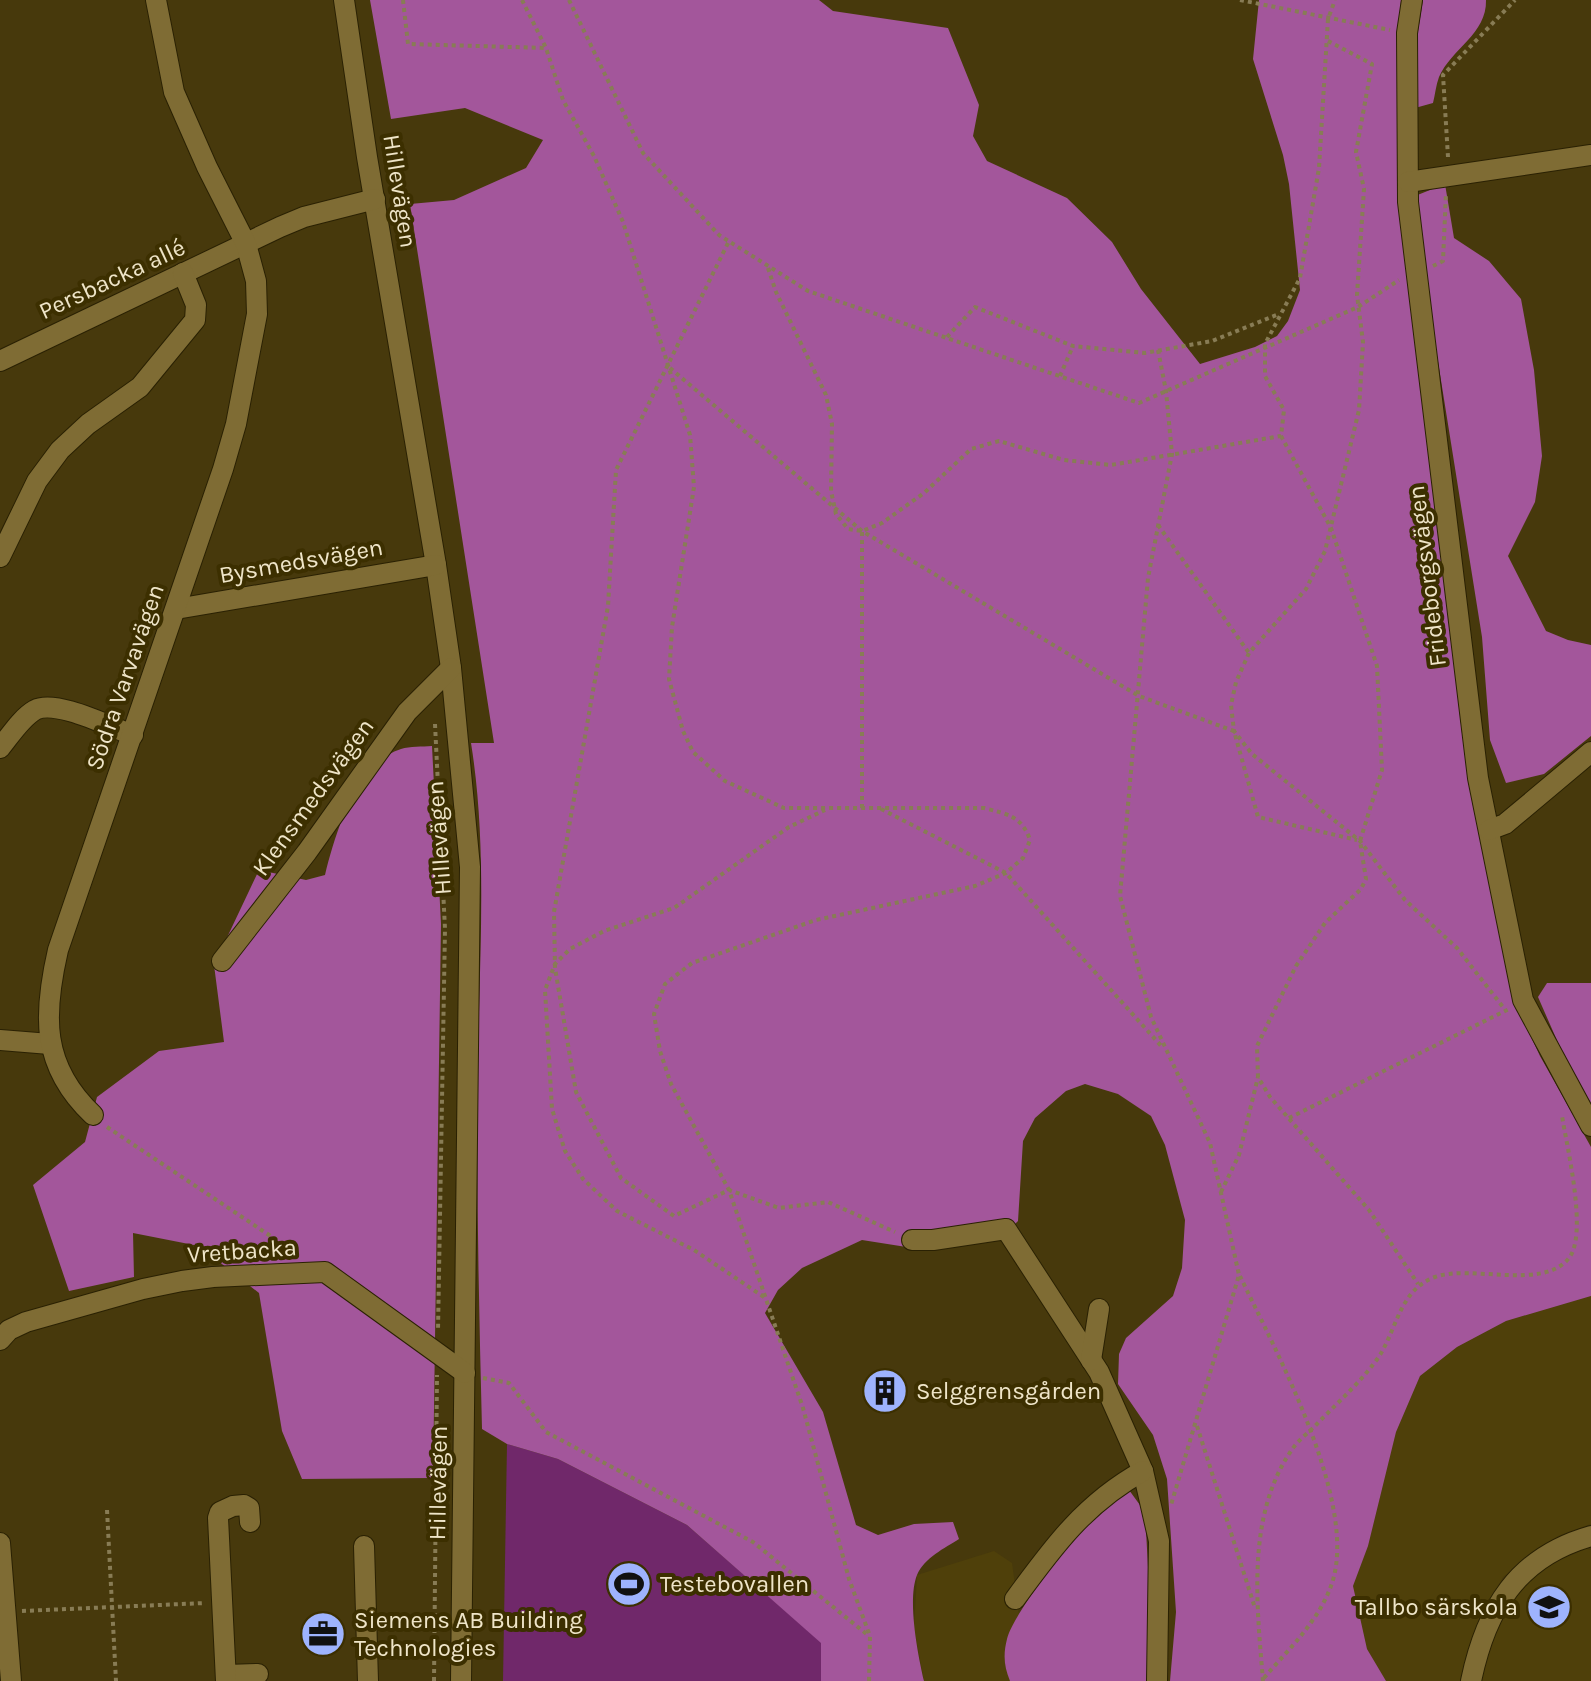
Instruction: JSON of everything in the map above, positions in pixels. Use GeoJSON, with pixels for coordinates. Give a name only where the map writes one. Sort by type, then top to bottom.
{"type":"FeatureCollection","features":[{"type":"Feature","properties":{"kind":"street","name":"Södra Varvavägen"},"geometry":{"type":"LineString","coordinates":[[93,1115],[74,1094],[50,1044],[48,1002],[58,950],[176,609],[236,424],[258,297],[246,244],[174,92],[156,0]]}},
{"type":"Feature","properties":{"kind":"street","name":"Hillevägen"},"geometry":{"type":"LineString","coordinates":[[344,0],[451,668],[470,867],[461,1681]]}},
{"type":"Feature","properties":{"kind":"street","name":"Frideborgsvägen"},"geometry":{"type":"LineString","coordinates":[[1412,0],[1407,33],[1408,182],[1476,763],[1489,830],[1514,1005],[1591,1126]]}},
{"type":"Feature","properties":{"kind":"street"},"geometry":{"type":"LineString","coordinates":[[1408,182],[1591,155]]}},
{"type":"Feature","properties":{"kind":"street"},"geometry":{"type":"LineString","coordinates":[[246,244],[304,217],[375,199]]}},
{"type":"Feature","properties":{"kind":"street","name":"Persbacka allé"},"geometry":{"type":"LineString","coordinates":[[0,361],[246,244]]}},
{"type":"Feature","properties":{"kind":"street"},"geometry":{"type":"LineString","coordinates":[[0,557],[37,481],[60,450],[88,424],[140,387],[195,320],[196,305],[183,273]]}},
{"type":"Feature","properties":{"kind":"street","name":"Bysmedsvägen"},"geometry":{"type":"LineString","coordinates":[[176,609],[436,565]]}},
{"type":"Feature","properties":{"kind":"street","name":"Klensmedsvägen"},"geometry":{"type":"LineString","coordinates":[[222,961],[307,852],[407,712],[451,668]]}},
{"type":"Feature","properties":{"kind":"street"},"geometry":{"type":"LineString","coordinates":[[0,748],[25,717],[48,706],[133,735]]}},
{"type":"Feature","properties":{"kind":"street"},"geometry":{"type":"LineString","coordinates":[[1489,830],[1505,824],[1591,752]]}},
{"type":"Feature","properties":{"kind":"street"},"geometry":{"type":"LineString","coordinates":[[0,1040],[50,1044]]}},
{"type":"Feature","properties":{"kind":"street"},"geometry":{"type":"LineString","coordinates":[[912,1240],[933,1240],[1006,1229],[1099,1372],[1143,1471],[1159,1541],[1157,1681]]}},
{"type":"Feature","properties":{"kind":"street","name":"Vretbacka"},"geometry":{"type":"LineString","coordinates":[[0,1340],[9,1330],[26,1322],[143,1289],[213,1277],[325,1272],[465,1373]]}},
{"type":"Feature","properties":{"kind":"street"},"geometry":{"type":"LineString","coordinates":[[1091,1360],[1099,1309]]}},
{"type":"Feature","properties":{"kind":"street"},"geometry":{"type":"LineString","coordinates":[[1015,1599],[1067,1532],[1112,1488],[1143,1471]]}},
{"type":"Feature","properties":{"kind":"street"},"geometry":{"type":"LineString","coordinates":[[250,1522],[247,1506],[233,1506],[220,1512],[218,1518],[226,1678],[258,1674]]}},
{"type":"Feature","properties":{"kind":"street"},"geometry":{"type":"LineString","coordinates":[[1471,1681],[1479,1644],[1501,1599],[1522,1573],[1566,1543],[1591,1536]]}},
{"type":"Feature","properties":{"kind":"street"},"geometry":{"type":"LineString","coordinates":[[0,1543],[11,1681]]}},
{"type":"Feature","properties":{"kind":"street"},"geometry":{"type":"LineString","coordinates":[[364,1546],[368,1681]]}},
{"type":"Feature","properties":{"kind":"path"},"geometry":{"type":"LineString","coordinates":[[403,0],[408,44],[546,48]]}},
{"type":"Feature","properties":{"kind":"path"},"geometry":{"type":"LineString","coordinates":[[522,0],[546,48],[563,100],[594,156],[623,222],[690,435],[694,487],[672,627],[669,679],[683,731],[693,752],[725,781],[784,808],[984,808],[1007,814],[1026,826],[1030,840],[1023,858],[1006,873],[975,886],[816,920],[692,963],[665,984],[654,1014],[660,1051],[671,1084],[729,1190],[803,1408],[849,1579],[870,1636],[867,1681]]}},
{"type":"Feature","properties":{"kind":"path"},"geometry":{"type":"LineString","coordinates":[[569,0],[643,153],[719,235],[808,291],[1139,403],[1358,307],[1403,278],[1443,261],[1449,140],[1443,75],[1515,0]]}},
{"type":"Feature","properties":{"kind":"path"},"geometry":{"type":"LineString","coordinates":[[1240,0],[1407,33]]}},
{"type":"Feature","properties":{"kind":"path"},"geometry":{"type":"LineString","coordinates":[[1221,1192],[1239,1155],[1258,1077],[1257,1046],[1296,966],[1325,923],[1361,889],[1366,879],[1360,841],[1382,770],[1377,666],[1331,528],[1281,436],[1284,410],[1265,376],[1265,348],[1300,278],[1316,184],[1328,19],[1335,0]]}},
{"type":"Feature","properties":{"kind":"path"},"geometry":{"type":"LineString","coordinates":[[1328,41],[1372,64],[1356,152],[1364,189],[1357,295],[1363,342],[1359,410],[1325,551],[1306,589],[1249,653],[1231,705],[1234,731],[1258,817],[1360,841]]}},
{"type":"Feature","properties":{"kind":"path"},"geometry":{"type":"LineString","coordinates":[[728,243],[616,470],[608,606],[554,912],[555,968],[576,1092],[621,1178],[674,1216],[729,1190],[779,1208],[828,1202],[912,1240]]}},
{"type":"Feature","properties":{"kind":"path"},"geometry":{"type":"LineString","coordinates":[[768,266],[776,292],[826,395],[832,424],[831,491],[836,514],[848,529],[862,531],[882,523],[924,493],[971,449],[999,441],[1064,460],[1111,465],[1281,436]]}},
{"type":"Feature","properties":{"kind":"path"},"geometry":{"type":"LineString","coordinates":[[946,338],[975,307],[1073,346],[1145,353],[1212,341],[1281,313]]}},
{"type":"Feature","properties":{"kind":"path"},"geometry":{"type":"LineString","coordinates":[[1060,376],[1073,346]]}},
{"type":"Feature","properties":{"kind":"path"},"geometry":{"type":"LineString","coordinates":[[1158,350],[1166,391],[1172,454],[1148,578],[1120,896],[1151,1017],[1210,1143],[1239,1275],[1312,1429],[1331,1499],[1338,1553],[1331,1586],[1304,1632],[1263,1680]]}},
{"type":"Feature","properties":{"kind":"path"},"geometry":{"type":"LineString","coordinates":[[669,367],[862,531],[1139,696],[1234,731],[1252,754],[1360,841],[1405,900],[1514,1005]]}},
{"type":"Feature","properties":{"kind":"path"},"geometry":{"type":"LineString","coordinates":[[1158,524],[1249,653]]}},
{"type":"Feature","properties":{"kind":"path"},"geometry":{"type":"LineString","coordinates":[[862,531],[862,808]]}},
{"type":"Feature","properties":{"kind":"path"},"geometry":{"type":"LineString","coordinates":[[434,1681],[445,929],[437,802],[435,684]]}},
{"type":"Feature","properties":{"kind":"path"},"geometry":{"type":"LineString","coordinates":[[766,1298],[694,1250],[617,1211],[583,1179],[565,1151],[552,1109],[545,990],[555,964],[570,949],[604,931],[674,908],[789,827],[828,808]]}},
{"type":"Feature","properties":{"kind":"path"},"geometry":{"type":"LineString","coordinates":[[879,808],[1006,873],[1168,1053]]}},
{"type":"Feature","properties":{"kind":"path"},"geometry":{"type":"LineString","coordinates":[[1512,1021],[1514,1005]]}},
{"type":"Feature","properties":{"kind":"path"},"geometry":{"type":"LineString","coordinates":[[1289,1118],[1514,1005]]}},
{"type":"Feature","properties":{"kind":"path"},"geometry":{"type":"LineString","coordinates":[[1258,1077],[1270,1097],[1369,1210],[1418,1284]]}},
{"type":"Feature","properties":{"kind":"path"},"geometry":{"type":"LineString","coordinates":[[93,1115],[325,1272]]}},
{"type":"Feature","properties":{"kind":"path"},"geometry":{"type":"LineString","coordinates":[[1263,1680],[1256,1595],[1263,1523],[1277,1478],[1291,1449],[1367,1373],[1388,1343],[1403,1304],[1418,1284],[1438,1275],[1461,1273],[1540,1274],[1561,1267],[1571,1255],[1577,1231],[1576,1204],[1562,1115]]}},
{"type":"Feature","properties":{"kind":"path"},"geometry":{"type":"LineString","coordinates":[[1159,1541],[1239,1275]]}},
{"type":"Feature","properties":{"kind":"path"},"geometry":{"type":"LineString","coordinates":[[465,1373],[509,1383],[546,1432],[753,1542],[870,1636]]}},
{"type":"Feature","properties":{"kind":"path"},"geometry":{"type":"LineString","coordinates":[[1196,1424],[1258,1615]]}},
{"type":"Feature","properties":{"kind":"path"},"geometry":{"type":"LineString","coordinates":[[107,1510],[116,1681]]}},
{"type":"Feature","properties":{"kind":"path"},"geometry":{"type":"LineString","coordinates":[[6,1612],[223,1602]]}},
{"type":"Feature","properties":{"kind":"shaded area"},"geometry":{"type":"Polygon","coordinates":[[[370,0],[819,0],[833,11],[948,28],[979,105],[973,136],[987,161],[1067,198],[1112,242],[1141,289],[1200,364],[1255,347],[1277,336],[1288,321],[1300,290],[1289,184],[1253,59],[1259,0],[1401,0],[1398,180],[1462,733],[1472,801],[1515,1003],[1540,1056],[1591,1147],[1591,1296],[1506,1321],[1457,1347],[1420,1376],[1396,1432],[1368,1546],[1353,1586],[1367,1649],[1386,1681],[1170,1681],[1176,1612],[1167,1479],[1153,1435],[1118,1384],[1119,1354],[1126,1338],[1173,1296],[1182,1268],[1185,1220],[1165,1145],[1151,1116],[1118,1094],[1085,1084],[1066,1091],[1035,1118],[1023,1141],[1018,1221],[1001,1238],[919,1249],[862,1240],[802,1268],[778,1290],[765,1313],[823,1412],[856,1525],[878,1535],[914,1524],[953,1522],[959,1539],[925,1563],[914,1586],[914,1628],[924,1681],[821,1681],[821,1643],[687,1525],[558,1459],[507,1444],[482,1429],[477,1156],[481,863],[471,743],[494,743],[410,204],[454,200],[526,168],[543,140],[465,108],[391,119],[370,0]]]}},
{"type":"Feature","properties":{"kind":"shaded area"},"geometry":{"type":"Polygon","coordinates":[[[1423,0],[1486,0],[1485,12],[1475,32],[1439,77],[1433,103],[1415,108],[1418,31],[1423,0]]]}},
{"type":"Feature","properties":{"kind":"shaded area"},"geometry":{"type":"Polygon","coordinates":[[[1445,184],[1454,238],[1489,261],[1521,299],[1534,370],[1542,456],[1535,502],[1508,556],[1546,631],[1591,645],[1591,736],[1544,774],[1506,783],[1490,740],[1482,637],[1420,249],[1415,196],[1445,184]]]}},
{"type":"Feature","properties":{"kind":"shaded area"},"geometry":{"type":"Polygon","coordinates":[[[432,746],[441,924],[433,1478],[302,1479],[282,1431],[259,1293],[199,1246],[133,1233],[134,1277],[69,1291],[33,1185],[85,1142],[97,1097],[159,1051],[224,1042],[214,965],[259,870],[306,880],[325,875],[350,802],[372,769],[385,757],[401,749],[432,746]]]}},
{"type":"Feature","properties":{"kind":"shaded area"},"geometry":{"type":"Polygon","coordinates":[[[1547,983],[1591,983],[1591,1104],[1559,1045],[1538,997],[1547,983]]]}},
{"type":"Feature","properties":{"kind":"shaded area"},"geometry":{"type":"Polygon","coordinates":[[[1591,1296],[1591,1524],[1558,1536],[1503,1577],[1480,1620],[1460,1681],[1386,1681],[1367,1649],[1353,1586],[1368,1546],[1396,1432],[1420,1376],[1457,1347],[1506,1321],[1591,1296]]]}},
{"type":"Feature","properties":{"kind":"shaded area","name":"Testebovallen"},"geometry":{"type":"Polygon","coordinates":[[[507,1444],[558,1459],[687,1525],[822,1643],[821,1681],[503,1681],[507,1444]]]}},
{"type":"Feature","properties":{"kind":"shaded area"},"geometry":{"type":"Polygon","coordinates":[[[1129,1490],[1145,1512],[1148,1681],[1010,1681],[1005,1660],[1007,1639],[1023,1608],[1053,1565],[1101,1508],[1129,1490]]]}},
{"type":"Feature","properties":{"kind":"shaded area","name":"Tallbo särskola"},"geometry":{"type":"Polygon","coordinates":[[[1586,1549],[1591,1550],[1591,1681],[1478,1681],[1498,1626],[1516,1589],[1543,1567],[1586,1549]]]}},
{"type":"Feature","properties":{"kind":"shaded area"},"geometry":{"type":"Polygon","coordinates":[[[994,1551],[1012,1563],[1019,1615],[1042,1580],[1148,1567],[1148,1681],[924,1681],[914,1628],[917,1575],[994,1551]]]}},
{"type":"Feature","properties":{"kind":"place","name":"Selggrensgården"},"geometry":{"type":"Point","coordinates":[885,1391]}},
{"type":"Feature","properties":{"kind":"place","name":"Testebovallen"},"geometry":{"type":"Point","coordinates":[629,1584]}},
{"type":"Feature","properties":{"kind":"place","name":"Tallbo särskola"},"geometry":{"type":"Point","coordinates":[1549,1607]}},
{"type":"Feature","properties":{"kind":"place","name":"Siemens AB Building Technologies"},"geometry":{"type":"Point","coordinates":[323,1634]}}]}
